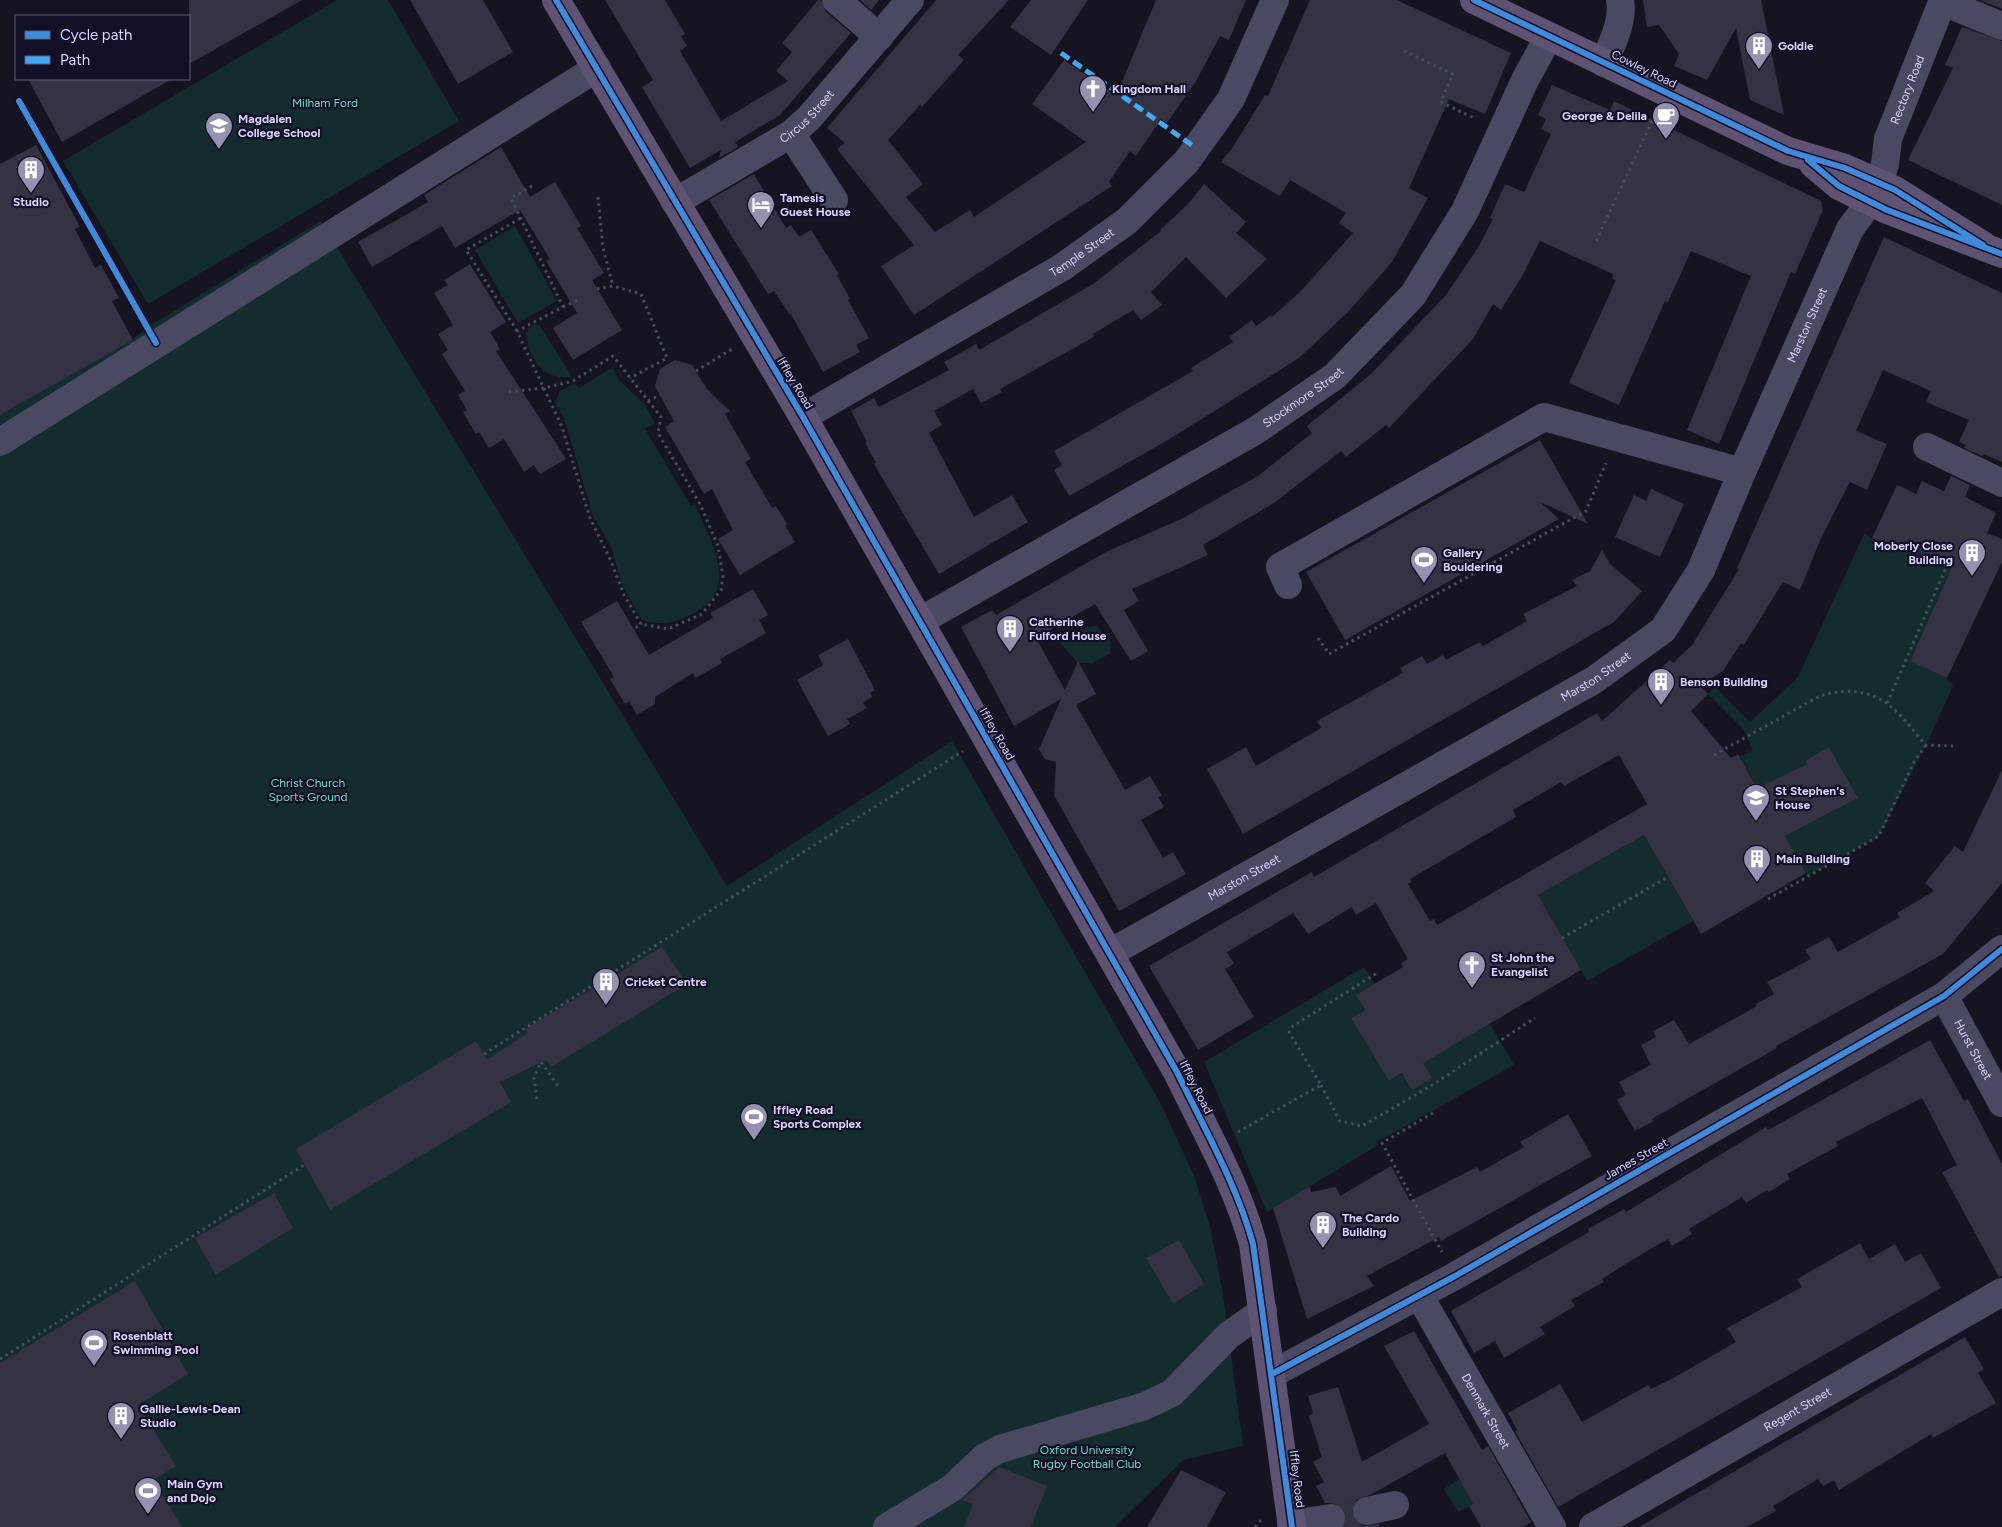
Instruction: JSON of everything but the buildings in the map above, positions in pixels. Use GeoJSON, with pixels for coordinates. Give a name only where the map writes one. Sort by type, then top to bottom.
{"type":"FeatureCollection","features":[{"type":"Feature","properties":{"kind":"main road","name":"Iffley Road"},"geometry":{"type":"LineString","coordinates":[[556,0],[803,417],[1177,1072],[1247,1222],[1253,1244],[1292,1526]]}},
{"type":"Feature","properties":{"kind":"main road","name":"Cowley Road"},"geometry":{"type":"LineString","coordinates":[[1474,0],[1804,157],[1840,186],[1874,192],[1886,210],[1992,250]]}},
{"type":"Feature","properties":{"kind":"street"},"geometry":{"type":"LineString","coordinates":[[836,0],[879,37]]}},
{"type":"Feature","properties":{"kind":"street","name":"Circus Street"},"geometry":{"type":"LineString","coordinates":[[675,202],[791,134],[809,118],[910,0]]}},
{"type":"Feature","properties":{"kind":"street","name":"Temple Street"},"geometry":{"type":"LineString","coordinates":[[803,417],[1061,268],[1127,221],[1187,161],[1231,99],[1275,0]]}},
{"type":"Feature","properties":{"kind":"street"},"geometry":{"type":"LineString","coordinates":[[1604,63],[1616,32],[1622,9],[1620,0]]}},
{"type":"Feature","properties":{"kind":"street"},"geometry":{"type":"LineString","coordinates":[[1943,1],[2002,26]]}},
{"type":"Feature","properties":{"kind":"street","name":"Rectory Road"},"geometry":{"type":"LineString","coordinates":[[1874,192],[1885,164],[1888,139],[1943,1]]}},
{"type":"Feature","properties":{"kind":"street","name":"Stockmore Street"},"geometry":{"type":"LineString","coordinates":[[920,621],[1255,430],[1335,376],[1413,295],[1465,211],[1525,80],[1549,36]]}},
{"type":"Feature","properties":{"kind":"street"},"geometry":{"type":"LineString","coordinates":[[0,442],[597,68]]}},
{"type":"Feature","properties":{"kind":"street"},"geometry":{"type":"LineString","coordinates":[[791,134],[834,200]]}},
{"type":"Feature","properties":{"kind":"street","name":"Marston Street"},"geometry":{"type":"LineString","coordinates":[[1110,953],[1594,680],[1663,630],[1701,570],[1742,472],[1850,230],[1874,192]]}},
{"type":"Feature","properties":{"kind":"street"},"geometry":{"type":"LineString","coordinates":[[1288,585],[1280,567],[1544,417],[1742,472]]}},
{"type":"Feature","properties":{"kind":"street"},"geometry":{"type":"LineString","coordinates":[[1927,447],[2002,483]]}},
{"type":"Feature","properties":{"kind":"street","name":"James Street"},"geometry":{"type":"LineString","coordinates":[[1272,1374],[1455,1276],[1944,996],[2002,949]]}},
{"type":"Feature","properties":{"kind":"street","name":"Hurst Street"},"geometry":{"type":"LineString","coordinates":[[1944,996],[2002,1103]]}},
{"type":"Feature","properties":{"kind":"street","name":"Regent Street"},"geometry":{"type":"LineString","coordinates":[[1593,1527],[2002,1292]]}},
{"type":"Feature","properties":{"kind":"street","name":"Denmark Street"},"geometry":{"type":"LineString","coordinates":[[1419,1295],[1552,1527]]}},
{"type":"Feature","properties":{"kind":"street"},"geometry":{"type":"LineString","coordinates":[[887,1527],[952,1488],[985,1457],[1000,1449],[1145,1406],[1172,1393],[1229,1335],[1263,1311]]}},
{"type":"Feature","properties":{"kind":"street"},"geometry":{"type":"LineString","coordinates":[[1366,1511],[1395,1505]]}},
{"type":"Feature","properties":{"kind":"street"},"geometry":{"type":"LineString","coordinates":[[1292,1526],[1331,1518]]}},
{"type":"Feature","properties":{"kind":"path"},"geometry":{"type":"LineString","coordinates":[[1404,51],[1453,74],[1441,102],[1502,131]]}},
{"type":"Feature","properties":{"kind":"path"},"geometry":{"type":"LineString","coordinates":[[1596,241],[1656,113]]}},
{"type":"Feature","properties":{"kind":"path"},"geometry":{"type":"LineString","coordinates":[[532,186],[510,198],[563,307]]}},
{"type":"Feature","properties":{"kind":"path"},"geometry":{"type":"LineString","coordinates":[[598,197],[603,248],[614,286]]}},
{"type":"Feature","properties":{"kind":"path"},"geometry":{"type":"LineString","coordinates":[[521,218],[466,250],[517,332],[544,388],[562,427],[590,518],[611,561],[624,595],[641,624]]}},
{"type":"Feature","properties":{"kind":"path"},"geometry":{"type":"LineString","coordinates":[[597,288],[614,286],[641,294],[667,358],[630,378]]}},
{"type":"Feature","properties":{"kind":"path"},"geometry":{"type":"LineString","coordinates":[[517,332],[578,300]]}},
{"type":"Feature","properties":{"kind":"path"},"geometry":{"type":"LineString","coordinates":[[696,372],[734,347]]}},
{"type":"Feature","properties":{"kind":"path"},"geometry":{"type":"LineString","coordinates":[[509,392],[544,388],[573,380],[613,356],[661,417],[658,433],[700,504],[718,546],[723,576],[720,590],[702,614],[668,629],[641,624],[634,629]]}},
{"type":"Feature","properties":{"kind":"path"},"geometry":{"type":"LineString","coordinates":[[648,402],[660,395]]}},
{"type":"Feature","properties":{"kind":"path"},"geometry":{"type":"LineString","coordinates":[[1318,638],[1329,654],[1586,511],[1618,438]]}},
{"type":"Feature","properties":{"kind":"path"},"geometry":{"type":"LineString","coordinates":[[1887,703],[1946,568]]}},
{"type":"Feature","properties":{"kind":"path"},"geometry":{"type":"LineString","coordinates":[[1714,755],[1824,694],[1858,692],[1887,703],[1926,745],[1953,746]]}},
{"type":"Feature","properties":{"kind":"path"},"geometry":{"type":"LineString","coordinates":[[1768,899],[1879,836],[1914,762],[1926,745]]}},
{"type":"Feature","properties":{"kind":"path"},"geometry":{"type":"LineString","coordinates":[[484,1054],[966,749]]}},
{"type":"Feature","properties":{"kind":"path"},"geometry":{"type":"LineString","coordinates":[[1562,938],[1668,877]]}},
{"type":"Feature","properties":{"kind":"path"},"geometry":{"type":"LineString","coordinates":[[1377,973],[1293,1026],[1289,1032],[1340,1121],[1362,1126],[1429,1087],[1535,1018]]}},
{"type":"Feature","properties":{"kind":"path"},"geometry":{"type":"LineString","coordinates":[[537,1099],[534,1078],[541,1062],[558,1086]]}},
{"type":"Feature","properties":{"kind":"path"},"geometry":{"type":"LineString","coordinates":[[1230,1136],[1321,1085]]}},
{"type":"Feature","properties":{"kind":"path"},"geometry":{"type":"LineString","coordinates":[[1433,1113],[1382,1143],[1455,1276]]}},
{"type":"Feature","properties":{"kind":"path"},"geometry":{"type":"LineString","coordinates":[[0,1359],[304,1165]]}},
{"type":"Feature","properties":{"kind":"green space","name":"Milham Ford"},"geometry":{"type":"Polygon","coordinates":[[[337,0],[388,0],[459,121],[148,304],[63,161],[337,0]]]}},
{"type":"Feature","properties":{"kind":"green space"},"geometry":{"type":"Polygon","coordinates":[[[321,221],[727,886],[952,741],[1162,1106],[1194,1176],[1210,1226],[1223,1294],[1243,1446],[1183,1460],[1115,1527],[0,1527],[0,415],[132,340],[146,328],[321,221]]]}},
{"type":"Feature","properties":{"kind":"green space"},"geometry":{"type":"Polygon","coordinates":[[[515,226],[557,301],[518,323],[475,250],[515,226]]]}},
{"type":"Feature","properties":{"kind":"green space"},"geometry":{"type":"Polygon","coordinates":[[[535,324],[540,326],[572,377],[562,377],[545,372],[534,360],[526,334],[529,328],[535,324]]]}},
{"type":"Feature","properties":{"kind":"green space"},"geometry":{"type":"Polygon","coordinates":[[[613,367],[618,379],[644,404],[655,423],[645,429],[691,506],[695,504],[714,549],[718,564],[719,579],[716,592],[706,605],[684,618],[672,622],[654,623],[642,620],[622,585],[611,547],[593,516],[564,418],[555,403],[560,391],[575,383],[579,388],[613,367]]]}},
{"type":"Feature","properties":{"kind":"green space"},"geometry":{"type":"Polygon","coordinates":[[[1864,534],[1897,550],[1901,542],[1932,557],[1954,563],[1910,660],[1947,678],[1953,686],[1926,745],[1879,836],[1808,876],[1782,831],[1822,817],[1858,798],[1829,747],[1806,760],[1807,764],[1796,769],[1800,778],[1764,799],[1740,757],[1753,750],[1743,729],[1708,694],[1715,687],[1750,722],[1798,677],[1864,534]]]}},
{"type":"Feature","properties":{"kind":"green space"},"geometry":{"type":"Polygon","coordinates":[[[1096,626],[1111,642],[1110,654],[1093,663],[1078,663],[1061,644],[1062,640],[1086,627],[1096,626]]]}},
{"type":"Feature","properties":{"kind":"green space"},"geometry":{"type":"Polygon","coordinates":[[[1644,835],[1693,921],[1587,981],[1538,895],[1644,835]]]}},
{"type":"Feature","properties":{"kind":"green space"},"geometry":{"type":"Polygon","coordinates":[[[1364,967],[1375,984],[1357,995],[1365,1010],[1351,1018],[1389,1081],[1490,1024],[1514,1065],[1377,1142],[1378,1145],[1267,1212],[1204,1062],[1364,967]]]}},
{"type":"Feature","properties":{"kind":"green space"},"geometry":{"type":"Polygon","coordinates":[[[1460,1479],[1473,1504],[1458,1512],[1444,1489],[1460,1479]]]}},
{"type":"Feature","properties":{"kind":"tunnel"},"geometry":{"type":"LineString","coordinates":[[1331,1518],[1367,1511]]}},
{"type":"Feature","properties":{"kind":"marked path"},"geometry":{"type":"LineString","coordinates":[[1061,53],[1196,148]]}},
{"type":"Feature","properties":{"kind":"cycle path"},"geometry":{"type":"LineString","coordinates":[[556,0],[803,417],[1177,1072],[1219,1157],[1238,1200],[1253,1244],[1292,1527]]}},
{"type":"Feature","properties":{"kind":"cycle path"},"geometry":{"type":"LineString","coordinates":[[1474,0],[1788,151],[1845,168],[1895,190],[1983,245]]}},
{"type":"Feature","properties":{"kind":"cycle path"},"geometry":{"type":"LineString","coordinates":[[19,101],[156,343]]}},
{"type":"Feature","properties":{"kind":"cycle path"},"geometry":{"type":"LineString","coordinates":[[1808,160],[1839,186],[1887,210],[2002,254]]}},
{"type":"Feature","properties":{"kind":"cycle path"},"geometry":{"type":"LineString","coordinates":[[1272,1374],[1455,1276],[1944,996],[2002,949]]}},
{"type":"Feature","properties":{"kind":"place","name":"Goldie"},"geometry":{"type":"Point","coordinates":[1759,70]}},
{"type":"Feature","properties":{"kind":"place","name":"Kingdom Hall"},"geometry":{"type":"Point","coordinates":[1093,113]}},
{"type":"Feature","properties":{"kind":"place","name":"George & Delila"},"geometry":{"type":"Point","coordinates":[1666,140]}},
{"type":"Feature","properties":{"kind":"place","name":"Magdalen College School"},"geometry":{"type":"Point","coordinates":[219,150]}},
{"type":"Feature","properties":{"kind":"place","name":"Studio"},"geometry":{"type":"Point","coordinates":[31,194]}},
{"type":"Feature","properties":{"kind":"place","name":"Tamesis Guest House"},"geometry":{"type":"Point","coordinates":[761,229]}},
{"type":"Feature","properties":{"kind":"place","name":"Moberly Close Building"},"geometry":{"type":"Point","coordinates":[1972,577]}},
{"type":"Feature","properties":{"kind":"place","name":"Gallery Bouldering"},"geometry":{"type":"Point","coordinates":[1424,584]}},
{"type":"Feature","properties":{"kind":"place","name":"Catherine Fulford House"},"geometry":{"type":"Point","coordinates":[1010,653]}},
{"type":"Feature","properties":{"kind":"place","name":"Benson Building"},"geometry":{"type":"Point","coordinates":[1661,706]}},
{"type":"Feature","properties":{"kind":"place","name":"St Stephen's House"},"geometry":{"type":"Point","coordinates":[1756,822]}},
{"type":"Feature","properties":{"kind":"place","name":"Main Building"},"geometry":{"type":"Point","coordinates":[1757,883]}},
{"type":"Feature","properties":{"kind":"place","name":"St John the Evangelist"},"geometry":{"type":"Point","coordinates":[1472,989]}},
{"type":"Feature","properties":{"kind":"place","name":"Cricket Centre"},"geometry":{"type":"Point","coordinates":[606,1006]}},
{"type":"Feature","properties":{"kind":"place","name":"Iffley Road Sports Complex"},"geometry":{"type":"Point","coordinates":[754,1141]}},
{"type":"Feature","properties":{"kind":"place","name":"The Cardo Building"},"geometry":{"type":"Point","coordinates":[1323,1249]}},
{"type":"Feature","properties":{"kind":"place","name":"Rosenblatt Swimming Pool"},"geometry":{"type":"Point","coordinates":[94,1367]}},
{"type":"Feature","properties":{"kind":"place","name":"Gallie-Lewis-Dean Studio"},"geometry":{"type":"Point","coordinates":[121,1440]}},
{"type":"Feature","properties":{"kind":"place","name":"Main Gym and Dojo"},"geometry":{"type":"Point","coordinates":[148,1515]}},
{"type":"Feature","properties":{"kind":"park label","name":"Christ Church Sports Ground"},"geometry":{"type":"Point","coordinates":[308,790]}},
{"type":"Feature","properties":{"kind":"park label","name":"Oxford University Rugby Football Club"},"geometry":{"type":"Point","coordinates":[1087,1457]}}]}
